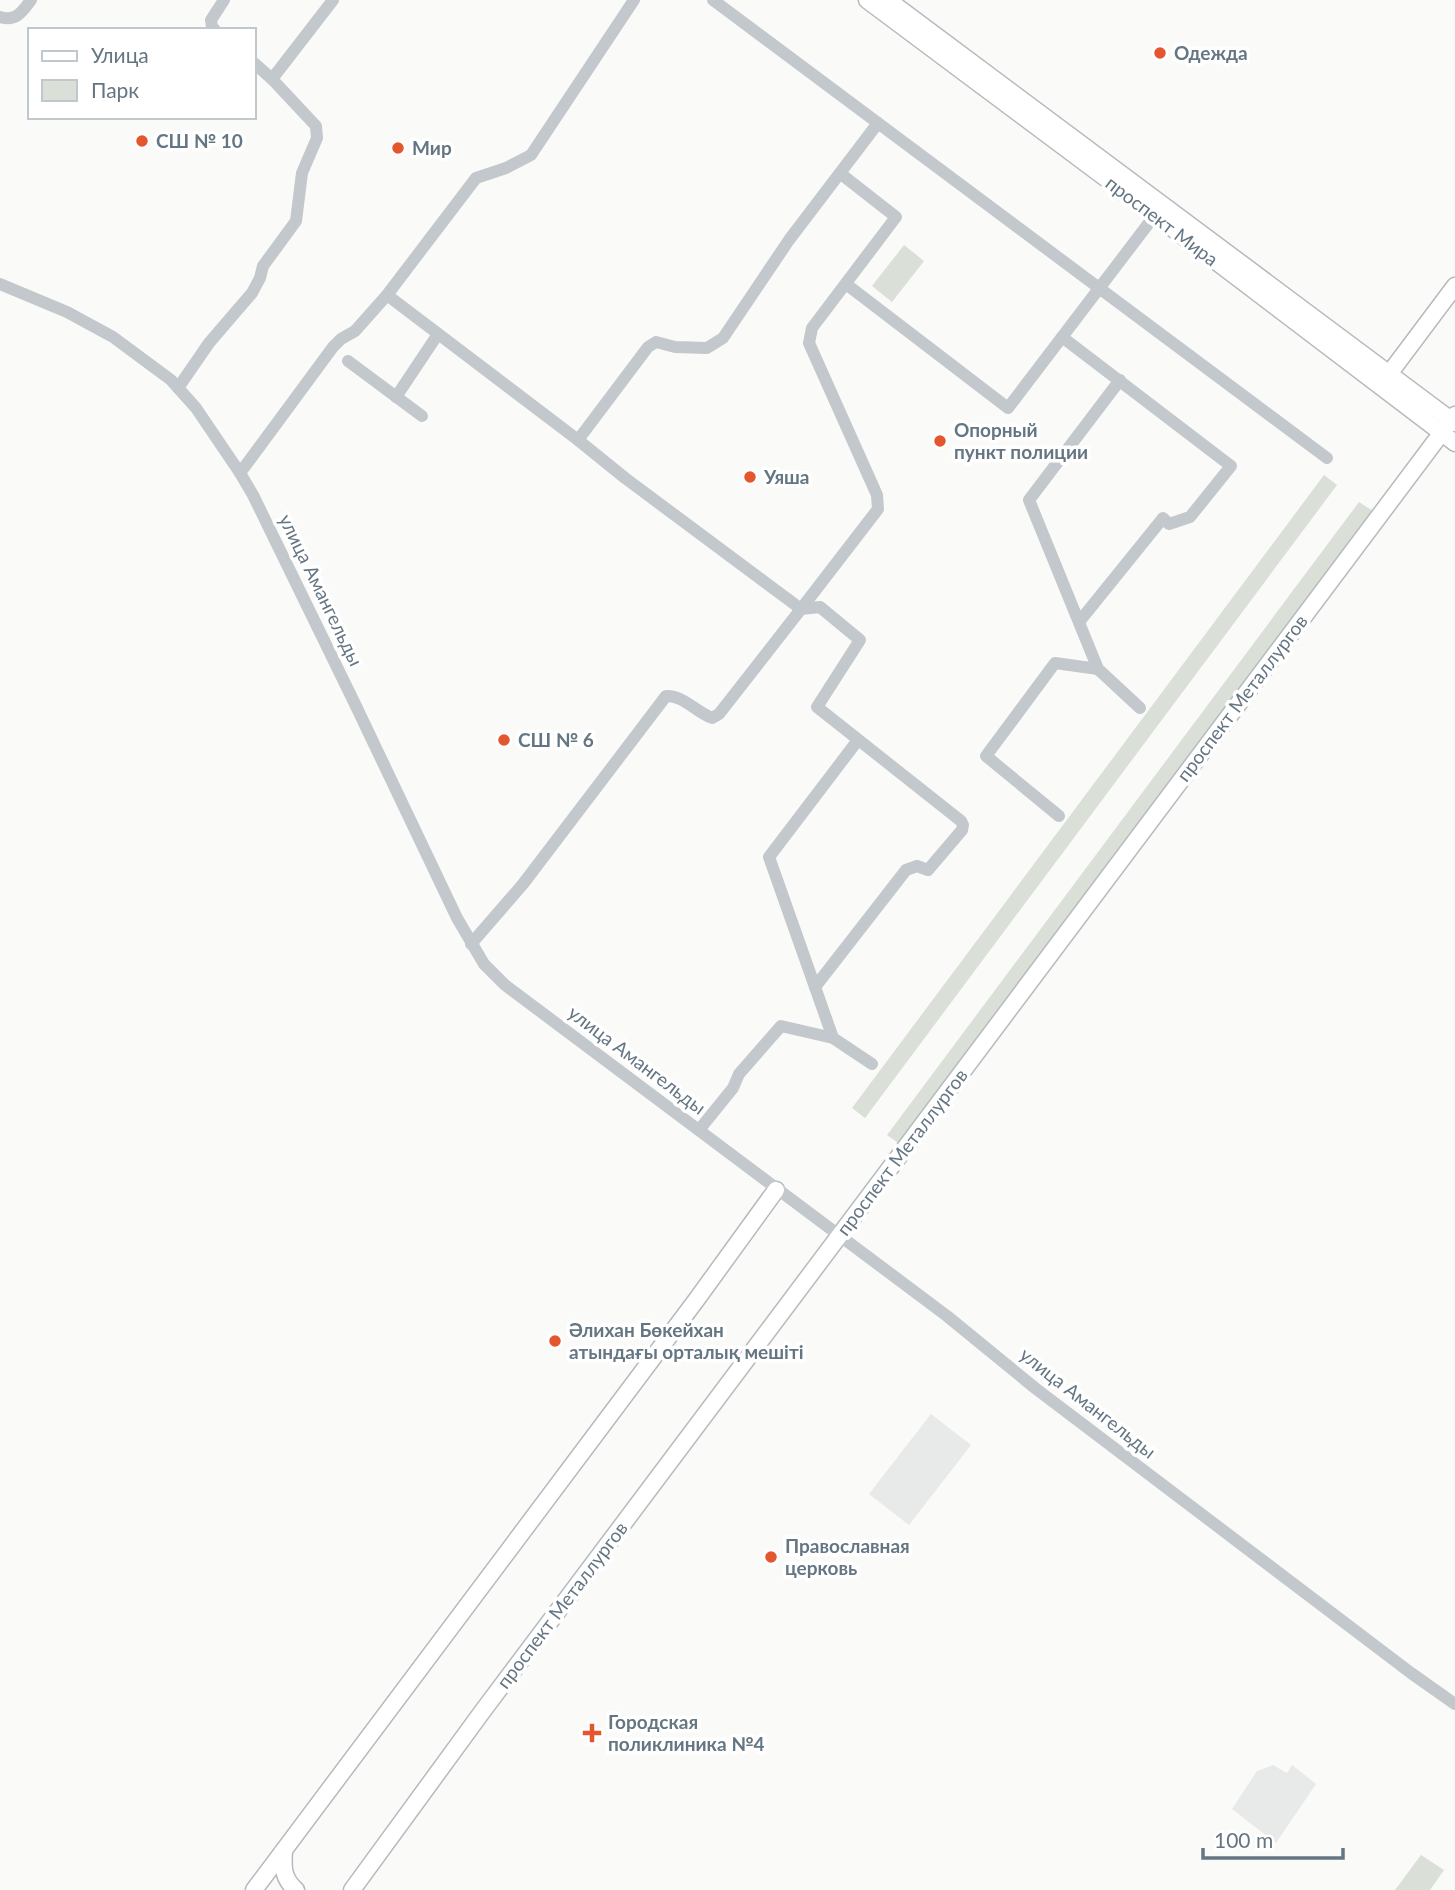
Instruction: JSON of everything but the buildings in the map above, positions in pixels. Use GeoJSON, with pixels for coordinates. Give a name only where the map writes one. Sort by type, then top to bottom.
{"type":"FeatureCollection","features":[{"type":"Feature","properties":{"kind":"main road","name":"проспект Мира"},"geometry":{"type":"LineString","coordinates":[[867,0],[1155,215],[1390,373],[1450,422],[1455,443]]}},
{"type":"Feature","properties":{"kind":"main road","name":"проспект Мира"},"geometry":{"type":"LineString","coordinates":[[888,0],[1218,255],[1380,387],[1450,422]]}},
{"type":"Feature","properties":{"kind":"main road"},"geometry":{"type":"LineString","coordinates":[[1380,387],[1455,286]]}},
{"type":"Feature","properties":{"kind":"main road","name":"проспект Металлургов"},"geometry":{"type":"LineString","coordinates":[[352,1890],[490,1701],[1450,422]]}},
{"type":"Feature","properties":{"kind":"main road"},"geometry":{"type":"LineString","coordinates":[[254,1890],[776,1190]]}},
{"type":"Feature","properties":{"kind":"main road"},"geometry":{"type":"LineString","coordinates":[[284,1850],[283,1873],[296,1890]]}},
{"type":"Feature","properties":{"kind":"street"},"geometry":{"type":"LineString","coordinates":[[0,17],[10,19],[20,14],[31,0]]}},
{"type":"Feature","properties":{"kind":"street"},"geometry":{"type":"LineString","coordinates":[[213,28],[211,20],[224,0]]}},
{"type":"Feature","properties":{"kind":"street"},"geometry":{"type":"LineString","coordinates":[[272,79],[333,0]]}},
{"type":"Feature","properties":{"kind":"street"},"geometry":{"type":"LineString","coordinates":[[240,473],[333,346],[355,331],[387,295],[476,178],[506,168],[531,155],[634,0]]}},
{"type":"Feature","properties":{"kind":"street"},"geometry":{"type":"LineString","coordinates":[[713,0],[1326,458]]}},
{"type":"Feature","properties":{"kind":"street"},"geometry":{"type":"LineString","coordinates":[[178,388],[209,343],[252,293],[263,266],[296,221],[303,173],[317,138],[316,126],[256,65]]}},
{"type":"Feature","properties":{"kind":"street"},"geometry":{"type":"LineString","coordinates":[[578,440],[648,347],[656,342],[675,347],[707,348],[723,338],[789,240],[878,123]]}},
{"type":"Feature","properties":{"kind":"street"},"geometry":{"type":"LineString","coordinates":[[471,944],[523,884],[666,696],[675,696],[705,716],[712,718],[719,714],[878,509],[877,495],[810,343],[812,328],[896,216],[841,174]]}},
{"type":"Feature","properties":{"kind":"street"},"geometry":{"type":"LineString","coordinates":[[846,284],[1008,408],[1155,215]]}},
{"type":"Feature","properties":{"kind":"street","name":"улица Амангельды"},"geometry":{"type":"LineString","coordinates":[[0,284],[67,312],[113,337],[171,380],[196,408],[253,495],[457,918],[484,964],[505,985],[947,1316],[1133,1463],[1455,1704]]}},
{"type":"Feature","properties":{"kind":"street"},"geometry":{"type":"LineString","coordinates":[[846,284],[961,372]]}},
{"type":"Feature","properties":{"kind":"street"},"geometry":{"type":"LineString","coordinates":[[387,295],[801,609],[820,607],[860,640],[817,707],[963,825],[962,830],[928,870],[917,866],[906,870],[815,987]]}},
{"type":"Feature","properties":{"kind":"street"},"geometry":{"type":"LineString","coordinates":[[396,397],[438,334]]}},
{"type":"Feature","properties":{"kind":"street"},"geometry":{"type":"LineString","coordinates":[[1062,337],[1231,466],[1190,517],[1170,524],[1163,518],[1079,622]]}},
{"type":"Feature","properties":{"kind":"street"},"geometry":{"type":"LineString","coordinates":[[348,361],[422,416]]}},
{"type":"Feature","properties":{"kind":"street"},"geometry":{"type":"LineString","coordinates":[[1120,380],[1029,499],[1098,669],[1140,708]]}},
{"type":"Feature","properties":{"kind":"street"},"geometry":{"type":"LineString","coordinates":[[1059,816],[986,756],[1055,663],[1098,669]]}},
{"type":"Feature","properties":{"kind":"street"},"geometry":{"type":"LineString","coordinates":[[833,1038],[769,857],[858,740]]}},
{"type":"Feature","properties":{"kind":"street"},"geometry":{"type":"LineString","coordinates":[[699,1130],[733,1088],[739,1074],[780,1026],[833,1038],[872,1064]]}},
{"type":"Feature","properties":{"kind":"shaded area"},"geometry":{"type":"Polygon","coordinates":[[[931,1414],[971,1445],[909,1525],[869,1494],[931,1414]]]}},
{"type":"Feature","properties":{"kind":"shaded area"},"geometry":{"type":"Polygon","coordinates":[[[1273,1765],[1287,1773],[1292,1765],[1316,1784],[1276,1843],[1232,1809],[1257,1771],[1273,1765]]]}},
{"type":"Feature","properties":{"kind":"green space"},"geometry":{"type":"Polygon","coordinates":[[[904,245],[924,261],[892,302],[872,286],[904,245]]]}},
{"type":"Feature","properties":{"kind":"green space"},"geometry":{"type":"Polygon","coordinates":[[[1324,475],[1337,485],[865,1118],[852,1108],[1324,475]]]}},
{"type":"Feature","properties":{"kind":"green space"},"geometry":{"type":"Polygon","coordinates":[[[1359,502],[1373,511],[901,1145],[887,1135],[1359,502]]]}},
{"type":"Feature","properties":{"kind":"green space"},"geometry":{"type":"Polygon","coordinates":[[[1421,1855],[1444,1870],[1430,1890],[1395,1890],[1421,1855]]]}},
{"type":"Feature","properties":{"kind":"place","name":"Одежда"},"geometry":{"type":"Point","coordinates":[1160,53]}},
{"type":"Feature","properties":{"kind":"place","name":"СШ № 10"},"geometry":{"type":"Point","coordinates":[142,141]}},
{"type":"Feature","properties":{"kind":"place","name":"Мир"},"geometry":{"type":"Point","coordinates":[398,148]}},
{"type":"Feature","properties":{"kind":"place","name":"Опорный пункт полиции"},"geometry":{"type":"Point","coordinates":[940,441]}},
{"type":"Feature","properties":{"kind":"place","name":"Уяша"},"geometry":{"type":"Point","coordinates":[750,477]}},
{"type":"Feature","properties":{"kind":"place","name":"СШ № 6"},"geometry":{"type":"Point","coordinates":[504,740]}},
{"type":"Feature","properties":{"kind":"place","name":"Әлихан Бөкейхан атындағы орталық мешіті"},"geometry":{"type":"Point","coordinates":[555,1341]}},
{"type":"Feature","properties":{"kind":"place","name":"Православная церковь"},"geometry":{"type":"Point","coordinates":[771,1557]}},
{"type":"Feature","properties":{"kind":"place","name":"Городская поликлиника №4"},"geometry":{"type":"Point","coordinates":[592,1733]}}]}
